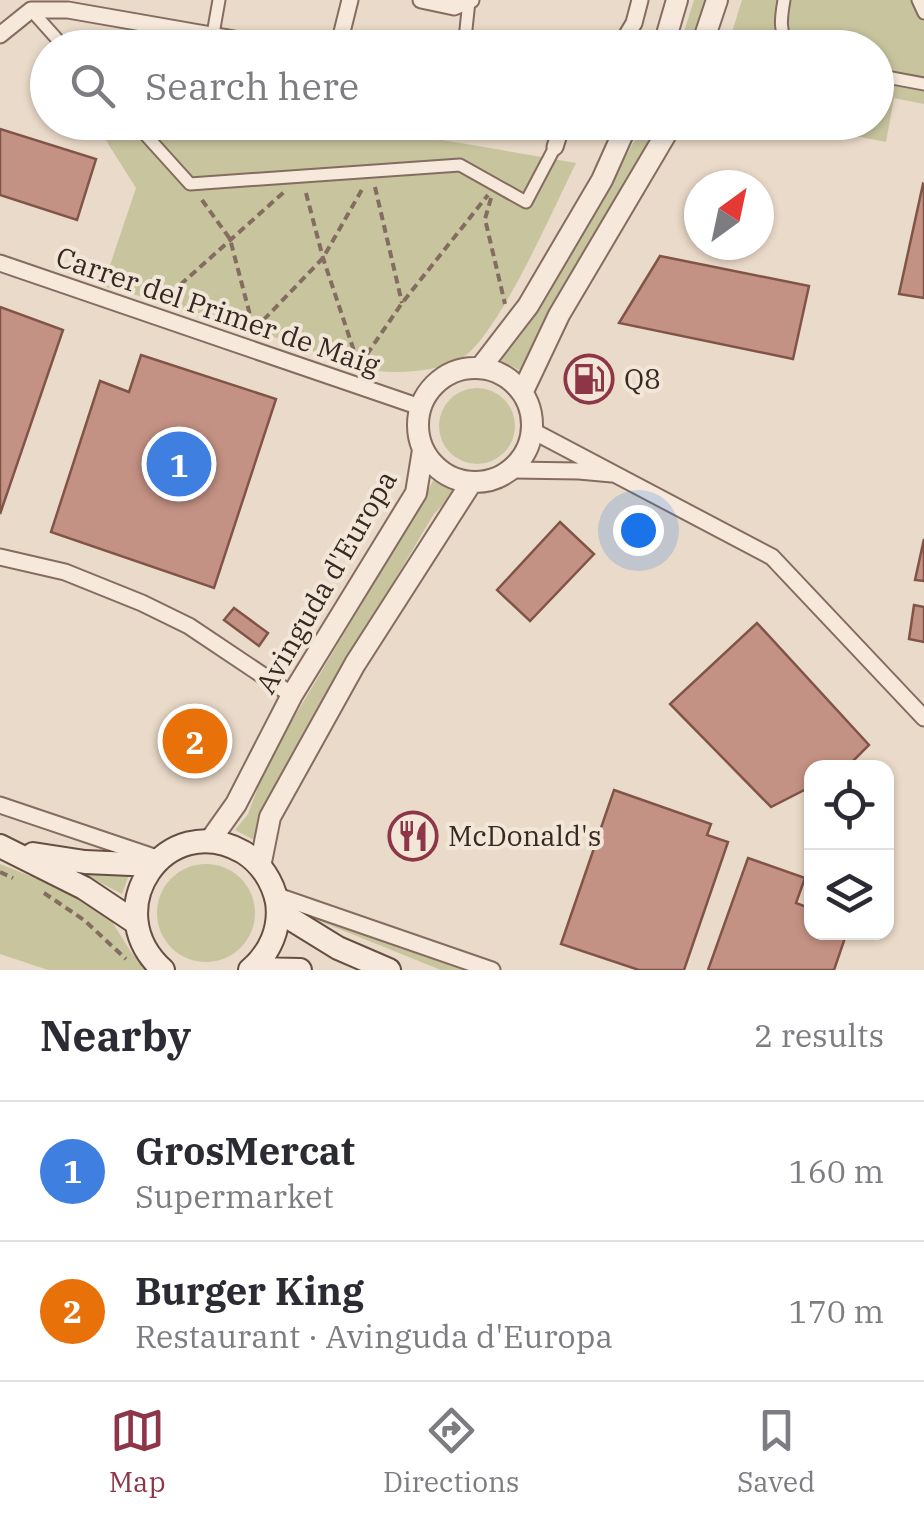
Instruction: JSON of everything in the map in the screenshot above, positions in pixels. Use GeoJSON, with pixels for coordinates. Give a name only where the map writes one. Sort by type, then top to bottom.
{"type":"FeatureCollection","features":[{"type":"Feature","properties":{"kind":"main road"},"geometry":{"type":"LineString","coordinates":[[160,969],[145,950],[135,922],[140,888],[157,862],[186,845],[209,842],[237,849],[260,866],[269,880],[276,903],[276,930],[272,943],[251,969]]}},
{"type":"Feature","properties":{"kind":"main road"},"geometry":{"type":"LineString","coordinates":[[7,849],[86,862],[157,862]]}},
{"type":"Feature","properties":{"kind":"main road"},"geometry":{"type":"LineString","coordinates":[[7,849],[84,888],[135,922]]}},
{"type":"Feature","properties":{"kind":"main road"},"geometry":{"type":"LineString","coordinates":[[276,903],[338,948],[390,970]]}},
{"type":"Feature","properties":{"kind":"main road"},"geometry":{"type":"LineString","coordinates":[[251,969],[300,970]]}},
{"type":"Feature","properties":{"kind":"street"},"geometry":{"type":"LineString","coordinates":[[214,30],[219,0]]}},
{"type":"Feature","properties":{"kind":"street"},"geometry":{"type":"LineString","coordinates":[[342,30],[350,0]]}},
{"type":"Feature","properties":{"kind":"street"},"geometry":{"type":"LineString","coordinates":[[421,0],[454,7],[470,1],[466,30]]}},
{"type":"Feature","properties":{"kind":"street"},"geometry":{"type":"LineString","coordinates":[[630,30],[640,0]]}},
{"type":"Feature","properties":{"kind":"street"},"geometry":{"type":"LineString","coordinates":[[668,30],[677,0]]}},
{"type":"Feature","properties":{"kind":"street"},"geometry":{"type":"LineString","coordinates":[[707,30],[717,0]]}},
{"type":"Feature","properties":{"kind":"street"},"geometry":{"type":"LineString","coordinates":[[782,30],[784,0]]}},
{"type":"Feature","properties":{"kind":"street"},"geometry":{"type":"LineString","coordinates":[[918,0],[924,14]]}},
{"type":"Feature","properties":{"kind":"street"},"geometry":{"type":"LineString","coordinates":[[27,5],[189,30]]}},
{"type":"Feature","properties":{"kind":"street"},"geometry":{"type":"LineString","coordinates":[[0,35],[27,5]]}},
{"type":"Feature","properties":{"kind":"street"},"geometry":{"type":"LineString","coordinates":[[27,5],[49,30]]}},
{"type":"Feature","properties":{"kind":"street"},"geometry":{"type":"LineString","coordinates":[[894,78],[924,84]]}},
{"type":"Feature","properties":{"kind":"street"},"geometry":{"type":"LineString","coordinates":[[150,140],[190,184],[460,164],[526,202],[557,140]]}},
{"type":"Feature","properties":{"kind":"street"},"geometry":{"type":"LineString","coordinates":[[481,368],[528,306],[602,180],[620,140]]}},
{"type":"Feature","properties":{"kind":"street"},"geometry":{"type":"LineString","coordinates":[[523,391],[559,315],[661,140]]}},
{"type":"Feature","properties":{"kind":"street","name":"Carrer del Primer de Maig"},"geometry":{"type":"LineString","coordinates":[[0,263],[420,407]]}},
{"type":"Feature","properties":{"kind":"street"},"geometry":{"type":"LineString","coordinates":[[481,368],[505,375],[523,391],[533,431],[527,452],[513,470],[494,480],[471,483],[445,474],[423,450],[418,429],[420,407],[436,382],[458,370],[481,368]]}},
{"type":"Feature","properties":{"kind":"street"},"geometry":{"type":"LineString","coordinates":[[533,431],[772,557],[924,718]]}},
{"type":"Feature","properties":{"kind":"street","name":"Avinguda d'Europa"},"geometry":{"type":"LineString","coordinates":[[209,842],[236,804],[292,695],[416,492],[423,450]]}},
{"type":"Feature","properties":{"kind":"street"},"geometry":{"type":"LineString","coordinates":[[513,470],[621,475]]}},
{"type":"Feature","properties":{"kind":"street"},"geometry":{"type":"LineString","coordinates":[[260,866],[270,817],[286,787],[355,664],[471,483]]}},
{"type":"Feature","properties":{"kind":"street"},"geometry":{"type":"LineString","coordinates":[[0,557],[65,572],[142,603],[189,626],[292,695]]}},
{"type":"Feature","properties":{"kind":"street"},"geometry":{"type":"LineString","coordinates":[[0,805],[157,862]]}},
{"type":"Feature","properties":{"kind":"street"},"geometry":{"type":"LineString","coordinates":[[276,903],[492,970]]}},
{"type":"Feature","properties":{"kind":"path"},"geometry":{"type":"LineString","coordinates":[[190,184],[230,239],[254,330],[323,258],[371,173]]}},
{"type":"Feature","properties":{"kind":"path"},"geometry":{"type":"LineString","coordinates":[[371,173],[402,303]]}},
{"type":"Feature","properties":{"kind":"path"},"geometry":{"type":"LineString","coordinates":[[161,302],[302,177],[323,258],[359,366],[402,303],[495,186]]}},
{"type":"Feature","properties":{"kind":"path"},"geometry":{"type":"LineString","coordinates":[[495,186],[484,218],[505,304]]}},
{"type":"Feature","properties":{"kind":"path"},"geometry":{"type":"LineString","coordinates":[[0,872],[15,879]]}},
{"type":"Feature","properties":{"kind":"path"},"geometry":{"type":"LineString","coordinates":[[31,887],[84,920],[128,962]]}},
{"type":"Feature","properties":{"kind":"shaded area"},"geometry":{"type":"Polygon","coordinates":[[[694,0],[709,0],[699,30],[685,30],[694,0]]]}},
{"type":"Feature","properties":{"kind":"shaded area"},"geometry":{"type":"Polygon","coordinates":[[[742,0],[924,0],[924,104],[894,98],[894,30],[733,30],[742,0]]]}},
{"type":"Feature","properties":{"kind":"shaded area"},"geometry":{"type":"Polygon","coordinates":[[[106,140],[443,140],[576,163],[508,298],[476,345],[461,359],[443,366],[388,372],[103,286],[136,188],[106,140]]]}},
{"type":"Feature","properties":{"kind":"shaded area"},"geometry":{"type":"Polygon","coordinates":[[[635,140],[652,140],[521,371],[498,359],[531,318],[635,140]]]}},
{"type":"Feature","properties":{"kind":"shaded area"},"geometry":{"type":"Polygon","coordinates":[[[477,388],[504,399],[515,426],[504,453],[477,464],[450,453],[439,426],[450,399],[477,388]]]}},
{"type":"Feature","properties":{"kind":"shaded area"},"geometry":{"type":"Polygon","coordinates":[[[434,479],[456,491],[434,514],[276,782],[256,841],[235,830],[248,814],[268,761],[434,479]]]}},
{"type":"Feature","properties":{"kind":"shaded area"},"geometry":{"type":"Polygon","coordinates":[[[0,864],[85,898],[109,917],[146,970],[48,970],[0,954],[0,864]]]}},
{"type":"Feature","properties":{"kind":"shaded area"},"geometry":{"type":"Polygon","coordinates":[[[206,864],[225,868],[241,878],[251,894],[255,913],[251,932],[241,948],[225,958],[206,962],[187,958],[171,948],[161,932],[157,913],[161,894],[171,878],[187,868],[206,864]]]}},
{"type":"Feature","properties":{"kind":"shaded area"},"geometry":{"type":"Polygon","coordinates":[[[87,870],[130,872],[122,894],[86,875],[87,870]]]}},
{"type":"Feature","properties":{"kind":"shaded area"},"geometry":{"type":"Polygon","coordinates":[[[303,909],[467,970],[441,970],[312,918],[303,909]]]}},
{"type":"Feature","properties":{"kind":"building"},"geometry":{"type":"Polygon","coordinates":[[[0,129],[96,159],[77,220],[0,195],[0,129]]]}},
{"type":"Feature","properties":{"kind":"building"},"geometry":{"type":"Polygon","coordinates":[[[924,185],[924,298],[899,294],[924,185]]]}},
{"type":"Feature","properties":{"kind":"building"},"geometry":{"type":"Polygon","coordinates":[[[660,256],[809,286],[793,359],[619,323],[660,256]]]}},
{"type":"Feature","properties":{"kind":"building"},"geometry":{"type":"Polygon","coordinates":[[[0,307],[63,330],[0,514],[0,307]]]}},
{"type":"Feature","properties":{"kind":"building"},"geometry":{"type":"Polygon","coordinates":[[[141,355],[276,399],[214,588],[51,532],[100,381],[129,392],[141,355]]]}},
{"type":"Feature","properties":{"kind":"building"},"geometry":{"type":"Polygon","coordinates":[[[560,522],[594,554],[530,621],[497,590],[560,522]]]}},
{"type":"Feature","properties":{"kind":"building"},"geometry":{"type":"Polygon","coordinates":[[[924,539],[924,581],[915,580],[924,539]]]}},
{"type":"Feature","properties":{"kind":"building"},"geometry":{"type":"Polygon","coordinates":[[[914,605],[924,607],[924,642],[909,639],[914,605]]]}},
{"type":"Feature","properties":{"kind":"building"},"geometry":{"type":"Polygon","coordinates":[[[234,608],[268,633],[259,646],[224,620],[234,608]]]}},
{"type":"Feature","properties":{"kind":"building"},"geometry":{"type":"Polygon","coordinates":[[[757,623],[869,745],[854,760],[804,760],[804,790],[771,807],[670,704],[757,623]]]}},
{"type":"Feature","properties":{"kind":"building"},"geometry":{"type":"Polygon","coordinates":[[[614,790],[711,824],[707,835],[728,842],[684,970],[639,970],[561,944],[614,790]]]}},
{"type":"Feature","properties":{"kind":"building"},"geometry":{"type":"Polygon","coordinates":[[[748,858],[804,878],[796,903],[804,906],[804,940],[844,940],[834,970],[708,970],[748,858]]]}},
{"type":"Feature","properties":{"kind":"place","name":"Q8"},"geometry":{"type":"Point","coordinates":[589,379]}},
{"type":"Feature","properties":{"kind":"place","name":"GrosMercat"},"geometry":{"type":"Point","coordinates":[179,464]}},
{"type":"Feature","properties":{"kind":"place","name":"Burger King"},"geometry":{"type":"Point","coordinates":[195,741]}},
{"type":"Feature","properties":{"kind":"place","name":"McDonald's"},"geometry":{"type":"Point","coordinates":[413,836]}}]}
